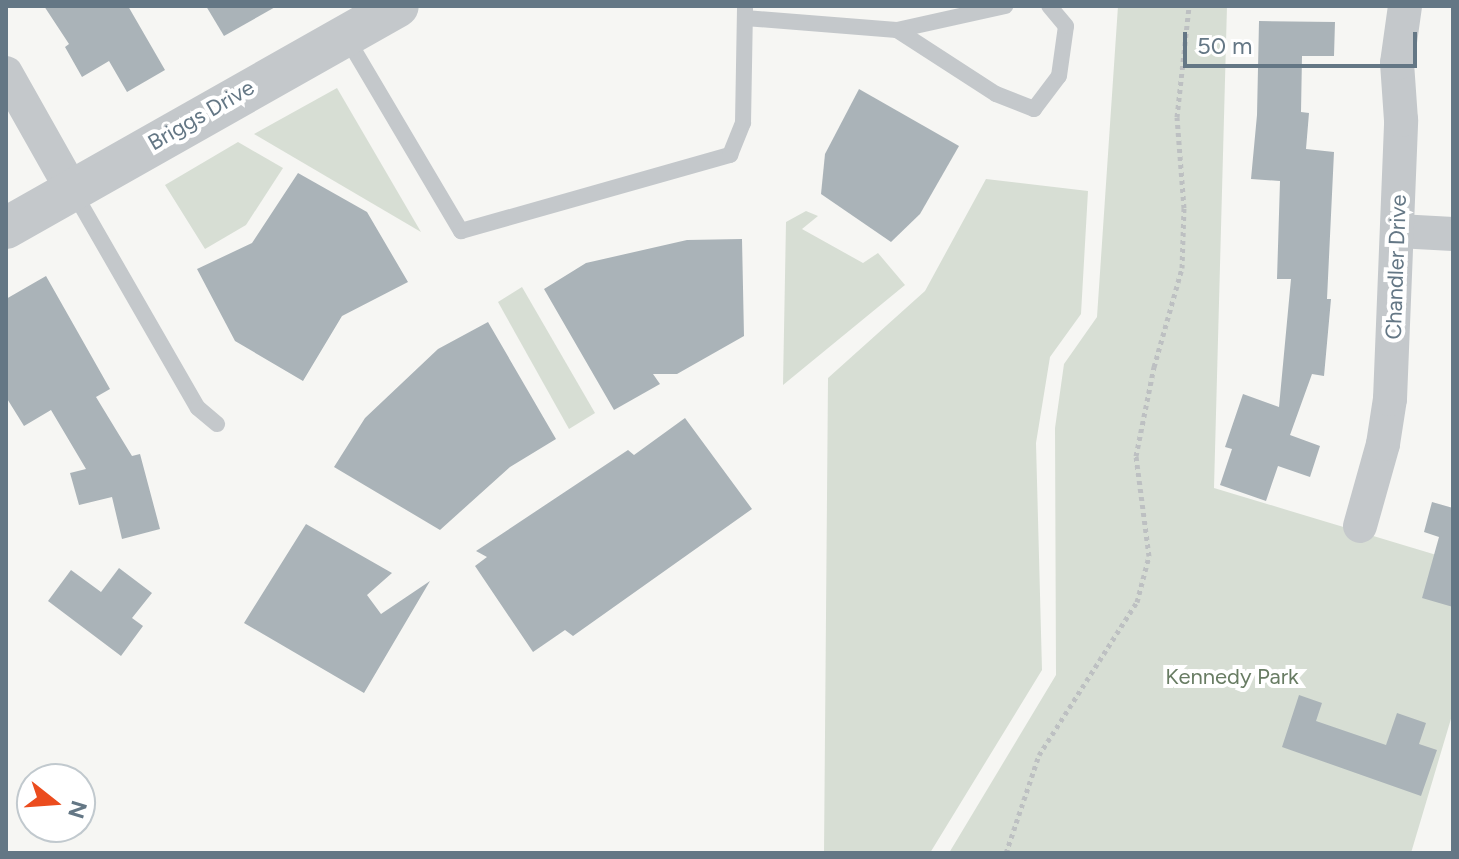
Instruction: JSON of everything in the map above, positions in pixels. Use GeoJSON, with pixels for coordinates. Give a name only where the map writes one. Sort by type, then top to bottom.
{"type":"FeatureCollection","features":[{"type":"Feature","properties":{"kind":"street","name":"Chandler Drive"},"geometry":{"type":"LineString","coordinates":[[1360,526],[1383,444],[1390,399],[1401,120],[1397,63],[1405,6]]}},
{"type":"Feature","properties":{"kind":"street","name":"Briggs Drive"},"geometry":{"type":"LineString","coordinates":[[6,228],[374,15]]}},
{"type":"Feature","properties":{"kind":"street"},"geometry":{"type":"LineString","coordinates":[[6,73],[72,190]]}},
{"type":"Feature","properties":{"kind":"street"},"geometry":{"type":"LineString","coordinates":[[1398,231],[1453,234]]}},
{"type":"Feature","properties":{"kind":"lane"},"geometry":{"type":"LineString","coordinates":[[374,15],[461,231],[730,155],[743,123],[745,12],[897,30],[1005,6]]}},
{"type":"Feature","properties":{"kind":"lane"},"geometry":{"type":"LineString","coordinates":[[897,30],[996,94],[1034,109],[1059,76],[1061,63],[1066,26],[1049,6]]}},
{"type":"Feature","properties":{"kind":"lane"},"geometry":{"type":"LineString","coordinates":[[72,190],[198,408],[217,424]]}},
{"type":"Feature","properties":{"kind":"path"},"geometry":{"type":"LineString","coordinates":[[1006,853],[1039,755],[1137,602],[1149,556],[1136,456],[1154,367],[1182,268],[1184,208],[1177,117],[1189,6]]}},
{"type":"Feature","properties":{"kind":"green space","name":"Kennedy Park"},"geometry":{"type":"Polygon","coordinates":[[[1118,6],[1227,6],[1214,488],[1453,560],[1453,712],[1411,853],[949,853],[1056,675],[1055,428],[1064,364],[1097,317],[1118,6]]]}},
{"type":"Feature","properties":{"kind":"green space"},"geometry":{"type":"Polygon","coordinates":[[[337,88],[421,232],[254,134],[337,88]]]}},
{"type":"Feature","properties":{"kind":"green space"},"geometry":{"type":"Polygon","coordinates":[[[238,142],[283,168],[246,225],[205,249],[165,185],[238,142]]]}},
{"type":"Feature","properties":{"kind":"green space"},"geometry":{"type":"Polygon","coordinates":[[[986,179],[1088,191],[1081,314],[1050,357],[1036,443],[1042,670],[930,853],[824,853],[828,378],[925,291],[986,179]]]}},
{"type":"Feature","properties":{"kind":"green space"},"geometry":{"type":"Polygon","coordinates":[[[806,211],[818,216],[802,229],[863,263],[878,253],[905,285],[783,385],[786,222],[806,211]]]}},
{"type":"Feature","properties":{"kind":"green space"},"geometry":{"type":"Polygon","coordinates":[[[522,287],[595,413],[569,429],[498,302],[522,287]]]}},
{"type":"Feature","properties":{"kind":"building"},"geometry":{"type":"Polygon","coordinates":[[[44,6],[128,6],[165,70],[127,92],[109,61],[82,77],[65,47],[69,44],[44,6]]]}},
{"type":"Feature","properties":{"kind":"building"},"geometry":{"type":"Polygon","coordinates":[[[206,6],[277,6],[224,36],[206,6]]]}},
{"type":"Feature","properties":{"kind":"building"},"geometry":{"type":"Polygon","coordinates":[[[1259,21],[1335,22],[1334,56],[1302,56],[1301,112],[1309,113],[1306,149],[1334,152],[1327,299],[1331,299],[1324,376],[1312,374],[1290,435],[1320,446],[1310,477],[1278,466],[1266,501],[1220,485],[1232,449],[1225,447],[1243,394],[1279,407],[1291,279],[1277,279],[1280,181],[1251,179],[1257,115],[1259,21]]]}},
{"type":"Feature","properties":{"kind":"building"},"geometry":{"type":"Polygon","coordinates":[[[859,89],[959,146],[920,214],[891,242],[821,194],[825,154],[859,89]]]}},
{"type":"Feature","properties":{"kind":"building"},"geometry":{"type":"Polygon","coordinates":[[[298,173],[367,212],[408,282],[342,316],[303,381],[235,341],[197,269],[252,243],[298,173]]]}},
{"type":"Feature","properties":{"kind":"building"},"geometry":{"type":"Polygon","coordinates":[[[742,239],[744,336],[677,374],[653,374],[660,384],[614,410],[544,289],[586,263],[687,240],[742,239]]]}},
{"type":"Feature","properties":{"kind":"building"},"geometry":{"type":"Polygon","coordinates":[[[46,276],[110,389],[96,397],[132,456],[140,454],[160,529],[122,539],[112,497],[79,505],[70,473],[86,469],[51,410],[24,426],[6,397],[6,299],[46,276]]]}},
{"type":"Feature","properties":{"kind":"building"},"geometry":{"type":"Polygon","coordinates":[[[488,322],[556,439],[510,467],[440,530],[334,467],[365,418],[438,349],[488,322]]]}},
{"type":"Feature","properties":{"kind":"building"},"geometry":{"type":"Polygon","coordinates":[[[685,418],[752,509],[573,636],[565,630],[533,652],[475,566],[487,557],[476,551],[628,450],[634,455],[685,418]]]}},
{"type":"Feature","properties":{"kind":"building"},"geometry":{"type":"Polygon","coordinates":[[[1432,502],[1453,508],[1453,607],[1422,598],[1439,537],[1424,532],[1432,502]]]}},
{"type":"Feature","properties":{"kind":"building"},"geometry":{"type":"Polygon","coordinates":[[[306,524],[392,573],[367,595],[381,614],[430,581],[364,693],[244,623],[306,524]]]}},
{"type":"Feature","properties":{"kind":"building"},"geometry":{"type":"Polygon","coordinates":[[[119,568],[152,593],[132,618],[143,626],[121,656],[48,601],[71,570],[101,592],[119,568]]]}},
{"type":"Feature","properties":{"kind":"building"},"geometry":{"type":"Polygon","coordinates":[[[1299,695],[1322,703],[1316,721],[1386,745],[1397,713],[1426,723],[1419,744],[1437,750],[1421,796],[1282,747],[1299,695]]]}}]}
